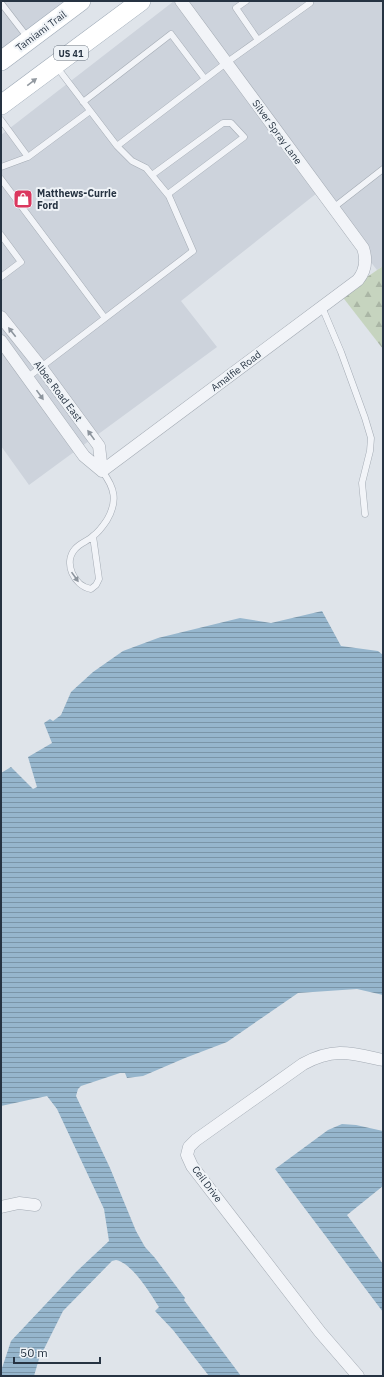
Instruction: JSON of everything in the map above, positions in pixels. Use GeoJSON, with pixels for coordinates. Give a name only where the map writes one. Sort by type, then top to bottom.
{"type":"FeatureCollection","features":[{"type":"Feature","properties":{"kind":"main road","name":"Tamiami Trail"},"geometry":{"type":"LineString","coordinates":[[1,60],[81,1]]}},
{"type":"Feature","properties":{"kind":"main road","name":"US 41"},"geometry":{"type":"LineString","coordinates":[[1,105],[141,1]]}},
{"type":"Feature","properties":{"kind":"street","name":"Silver Spray Lane"},"geometry":{"type":"LineString","coordinates":[[181,1],[363,248],[366,256],[365,266]]}},
{"type":"Feature","properties":{"kind":"street","name":"Amalfie Road"},"geometry":{"type":"LineString","coordinates":[[102,471],[358,280],[363,273],[365,266]]}},
{"type":"Feature","properties":{"kind":"street","name":"Albee Road East"},"geometry":{"type":"LineString","coordinates":[[1,317],[41,367],[99,446],[102,471]]}},
{"type":"Feature","properties":{"kind":"street","name":"Albee Road East"},"geometry":{"type":"LineString","coordinates":[[1,341],[84,456],[102,471]]}},
{"type":"Feature","properties":{"kind":"street","name":"Ceil Drive"},"geometry":{"type":"LineString","coordinates":[[358,1376],[320,1332],[192,1166],[187,1155],[189,1148],[196,1140],[311,1060],[327,1054],[346,1052],[383,1060]]}},
{"type":"Feature","properties":{"kind":"street"},"geometry":{"type":"LineString","coordinates":[[1,1207],[19,1203],[35,1205]]}},
{"type":"Feature","properties":{"kind":"lane"},"geometry":{"type":"LineString","coordinates":[[246,1],[236,8],[258,40]]}},
{"type":"Feature","properties":{"kind":"lane"},"geometry":{"type":"LineString","coordinates":[[117,146],[226,63],[310,3],[309,1]]}},
{"type":"Feature","properties":{"kind":"lane"},"geometry":{"type":"LineString","coordinates":[[1,3],[29,40]]}},
{"type":"Feature","properties":{"kind":"lane"},"geometry":{"type":"LineString","coordinates":[[83,102],[171,34],[205,80]]}},
{"type":"Feature","properties":{"kind":"lane"},"geometry":{"type":"LineString","coordinates":[[28,377],[193,251],[168,194],[146,168],[132,161],[117,146],[55,65]]}},
{"type":"Feature","properties":{"kind":"lane"},"geometry":{"type":"LineString","coordinates":[[1,167],[28,158],[90,111]]}},
{"type":"Feature","properties":{"kind":"lane"},"geometry":{"type":"LineString","coordinates":[[1,120],[28,158]]}},
{"type":"Feature","properties":{"kind":"lane"},"geometry":{"type":"LineString","coordinates":[[152,175],[223,123],[231,123],[244,137],[168,194]]}},
{"type":"Feature","properties":{"kind":"lane"},"geometry":{"type":"LineString","coordinates":[[333,208],[383,169]]}},
{"type":"Feature","properties":{"kind":"lane"},"geometry":{"type":"LineString","coordinates":[[1,179],[105,318]]}},
{"type":"Feature","properties":{"kind":"lane"},"geometry":{"type":"LineString","coordinates":[[1,235],[21,262],[1,277]]}},
{"type":"Feature","properties":{"kind":"lane"},"geometry":{"type":"LineString","coordinates":[[322,307],[342,352],[366,418],[371,438],[370,451],[362,483],[366,514]]}},
{"type":"Feature","properties":{"kind":"lane","name":"Albee Road East"},"geometry":{"type":"LineString","coordinates":[[93,536],[99,579],[96,585],[91,589],[84,588],[75,578],[70,569],[69,563],[71,554],[76,547],[100,530],[106,522],[114,505],[113,490],[110,482],[102,471]]}},
{"type":"Feature","properties":{"kind":"shaded area"},"geometry":{"type":"Polygon","coordinates":[[[1,1],[68,1],[1,52],[1,1]]]}},
{"type":"Feature","properties":{"kind":"shaded area"},"geometry":{"type":"Polygon","coordinates":[[[174,1],[383,1],[383,266],[377,270],[317,193],[181,301],[217,347],[29,485],[1,446],[1,135],[174,1]]]}},
{"type":"Feature","properties":{"kind":"green space"},"geometry":{"type":"Polygon","coordinates":[[[383,266],[383,349],[341,295],[383,266]]]}},
{"type":"Feature","properties":{"kind":"water"},"geometry":{"type":"Polygon","coordinates":[[[322,611],[341,646],[378,651],[383,655],[383,995],[357,989],[298,993],[227,1042],[143,1076],[127,1078],[125,1073],[120,1073],[81,1086],[78,1089],[76,1096],[110,1168],[136,1231],[145,1247],[185,1298],[184,1300],[241,1376],[209,1376],[173,1330],[155,1311],[159,1307],[140,1279],[122,1262],[116,1260],[112,1261],[63,1311],[39,1359],[34,1376],[1,1376],[1,1371],[11,1341],[76,1272],[109,1241],[104,1209],[57,1109],[47,1096],[1,1106],[1,773],[11,767],[33,789],[37,787],[28,757],[52,743],[44,723],[50,719],[53,721],[61,715],[71,692],[93,672],[123,651],[158,638],[240,618],[271,623],[322,611]]]}},
{"type":"Feature","properties":{"kind":"water"},"geometry":{"type":"Polygon","coordinates":[[[342,1124],[356,1125],[383,1131],[383,1186],[347,1215],[383,1264],[383,1312],[275,1169],[328,1130],[342,1124]]]}},
{"type":"Feature","properties":{"kind":"place","name":"Matthews-Currie Ford"},"geometry":{"type":"Point","coordinates":[23,199]}}]}
